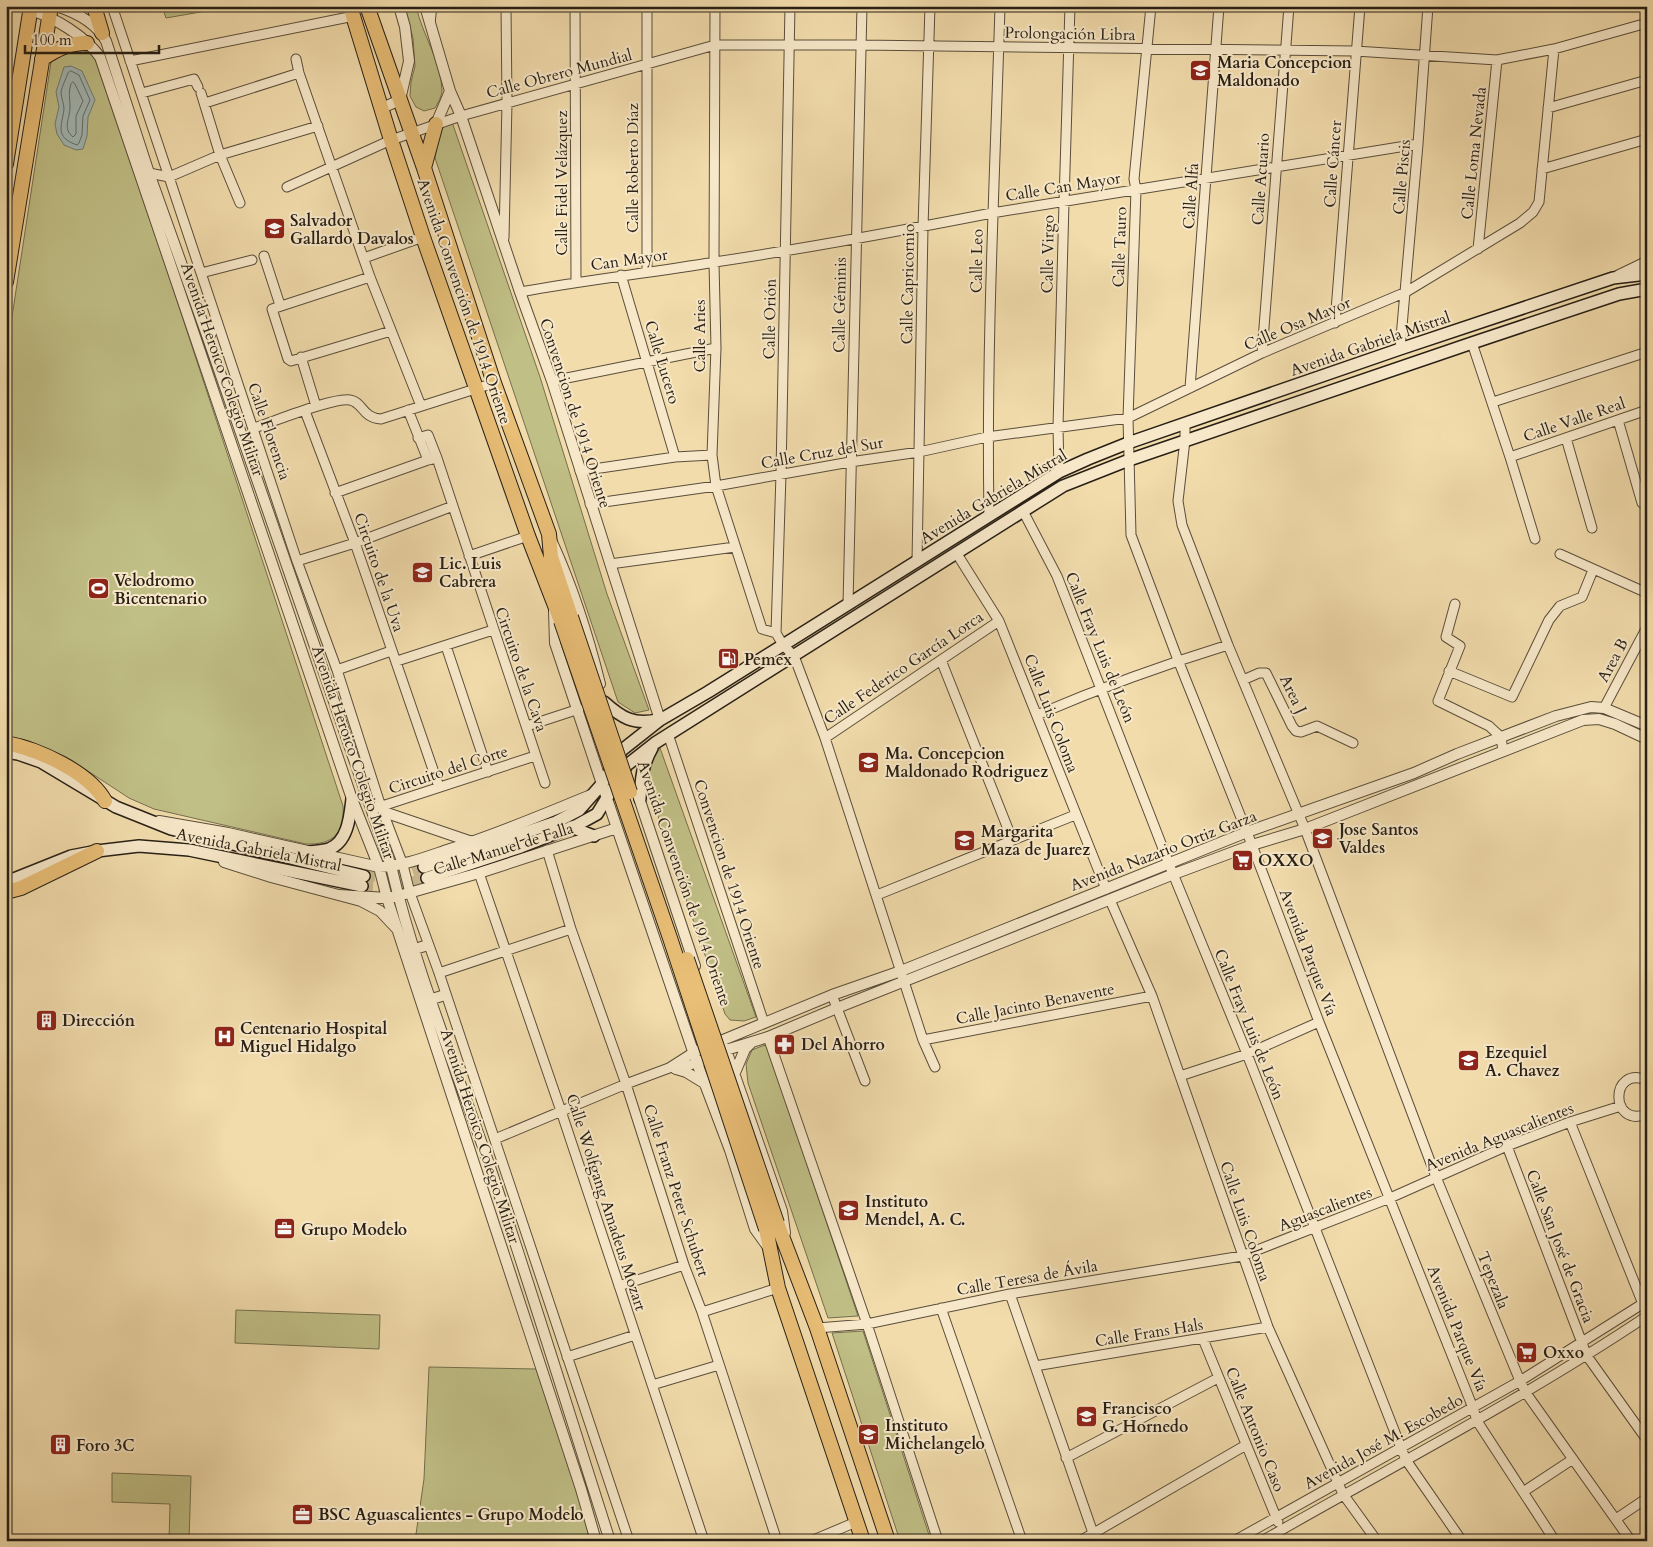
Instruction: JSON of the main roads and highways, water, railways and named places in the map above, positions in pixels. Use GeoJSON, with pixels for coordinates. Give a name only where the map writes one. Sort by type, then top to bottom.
{"type":"FeatureCollection","features":[{"type":"Feature","properties":{"kind":"main road"},"geometry":{"type":"LineString","coordinates":[[94,6],[102,33]]}},
{"type":"Feature","properties":{"kind":"main road","name":"Avenida Convención de 1914 Oriente"},"geometry":{"type":"LineString","coordinates":[[367,6],[424,168],[494,383],[549,534],[551,556],[566,619],[670,938],[772,1226],[786,1242],[817,1328],[888,1541]]}},
{"type":"Feature","properties":{"kind":"main road"},"geometry":{"type":"LineString","coordinates":[[6,164],[31,8]]}},
{"type":"Feature","properties":{"kind":"main road"},"geometry":{"type":"LineString","coordinates":[[6,282],[42,59],[52,10]]}},
{"type":"Feature","properties":{"kind":"main road","name":"Avenida Convención de 1914 Oriente"},"geometry":{"type":"LineString","coordinates":[[352,11],[391,140],[476,389],[554,605],[566,619]]}},
{"type":"Feature","properties":{"kind":"main road"},"geometry":{"type":"LineString","coordinates":[[42,59],[57,49],[74,43],[87,43]]}},
{"type":"Feature","properties":{"kind":"main road"},"geometry":{"type":"LineString","coordinates":[[424,168],[436,124]]}},
{"type":"Feature","properties":{"kind":"main road","name":"Avenida Gabriela Mistral"},"geometry":{"type":"LineString","coordinates":[[1647,274],[1613,278],[1400,349],[1128,443],[1088,458],[1059,472],[848,605],[660,720],[622,750],[602,784],[579,810],[556,822],[425,873],[521,847],[571,827],[597,814],[627,765],[655,743],[1063,486],[1185,440],[1472,343],[1619,294],[1647,289]]}},
{"type":"Feature","properties":{"kind":"main road"},"geometry":{"type":"LineString","coordinates":[[604,702],[616,713],[630,720],[645,722],[660,720]]}},
{"type":"Feature","properties":{"kind":"main road"},"geometry":{"type":"LineString","coordinates":[[6,743],[44,755],[74,771],[100,791],[105,800]]}},
{"type":"Feature","properties":{"kind":"main road"},"geometry":{"type":"LineString","coordinates":[[640,799],[645,762],[655,743]]}},
{"type":"Feature","properties":{"kind":"main road","name":"Avenida Gabriela Mistral"},"geometry":{"type":"LineString","coordinates":[[6,752],[41,762],[105,800],[171,829],[363,881],[189,850],[139,846],[71,856],[6,882]]}},
{"type":"Feature","properties":{"kind":"main road"},"geometry":{"type":"LineString","coordinates":[[308,852],[330,848],[338,843],[348,826],[352,799]]}},
{"type":"Feature","properties":{"kind":"main road"},"geometry":{"type":"LineString","coordinates":[[571,827],[594,836]]}},
{"type":"Feature","properties":{"kind":"main road"},"geometry":{"type":"LineString","coordinates":[[6,892],[21,888],[97,851]]}},
{"type":"Feature","properties":{"kind":"main road","name":"Avenida Convención de 1914 Oriente"},"geometry":{"type":"LineString","coordinates":[[772,1226],[771,1250],[778,1288],[863,1541]]}},
{"type":"Feature","properties":{"kind":"water"},"geometry":{"type":"Polygon","coordinates":[[[71,66],[82,71],[95,100],[88,117],[87,136],[83,149],[76,150],[64,145],[57,134],[55,124],[59,107],[56,92],[64,67],[71,66]]]}},
{"type":"Feature","properties":{"kind":"tunnel"},"geometry":{"type":"LineString","coordinates":[[364,876],[395,877],[424,867]]}},
{"type":"Feature","properties":{"kind":"tunnel"},"geometry":{"type":"LineString","coordinates":[[362,886],[390,888],[427,878]]}},
{"type":"Feature","properties":{"kind":"place","name":"Maria Concepcion Maldonado"},"geometry":{"type":"Point","coordinates":[1201,71]}},
{"type":"Feature","properties":{"kind":"place","name":"Salvador Gallardo Davalos"},"geometry":{"type":"Point","coordinates":[274,229]}},
{"type":"Feature","properties":{"kind":"place","name":"Lic. Luis Cabrera"},"geometry":{"type":"Point","coordinates":[423,572]}},
{"type":"Feature","properties":{"kind":"place","name":"Velodromo Bicentenario"},"geometry":{"type":"Point","coordinates":[98,589]}},
{"type":"Feature","properties":{"kind":"place","name":"Pemex"},"geometry":{"type":"Point","coordinates":[728,659]}},
{"type":"Feature","properties":{"kind":"place","name":"Ma. Concepcion Maldonado Rodriguez"},"geometry":{"type":"Point","coordinates":[869,762]}},
{"type":"Feature","properties":{"kind":"place","name":"Jose Santos Valdes"},"geometry":{"type":"Point","coordinates":[1323,838]}},
{"type":"Feature","properties":{"kind":"place","name":"Margarita Maza de Juarez"},"geometry":{"type":"Point","coordinates":[965,840]}},
{"type":"Feature","properties":{"kind":"place","name":"OXXO"},"geometry":{"type":"Point","coordinates":[1242,860]}},
{"type":"Feature","properties":{"kind":"place","name":"Dirección"},"geometry":{"type":"Point","coordinates":[46,1020]}},
{"type":"Feature","properties":{"kind":"place","name":"Centenario Hospital Miguel Hidalgo"},"geometry":{"type":"Point","coordinates":[224,1037]}},
{"type":"Feature","properties":{"kind":"place","name":"Del Ahorro"},"geometry":{"type":"Point","coordinates":[785,1044]}},
{"type":"Feature","properties":{"kind":"place","name":"Ezequiel A. Chavez"},"geometry":{"type":"Point","coordinates":[1469,1061]}},
{"type":"Feature","properties":{"kind":"place","name":"Instituto Mendel, A. C."},"geometry":{"type":"Point","coordinates":[849,1210]}},
{"type":"Feature","properties":{"kind":"place","name":"Grupo Modelo"},"geometry":{"type":"Point","coordinates":[285,1229]}},
{"type":"Feature","properties":{"kind":"place","name":"Oxxo"},"geometry":{"type":"Point","coordinates":[1527,1352]}},
{"type":"Feature","properties":{"kind":"place","name":"Francisco G. Hornedo"},"geometry":{"type":"Point","coordinates":[1086,1417]}},
{"type":"Feature","properties":{"kind":"place","name":"Instituto Michelangelo"},"geometry":{"type":"Point","coordinates":[869,1434]}},
{"type":"Feature","properties":{"kind":"place","name":"Foro 3C"},"geometry":{"type":"Point","coordinates":[60,1445]}},
{"type":"Feature","properties":{"kind":"place","name":"BSC Aguascalientes - Grupo Modelo"},"geometry":{"type":"Point","coordinates":[302,1514]}}]}
